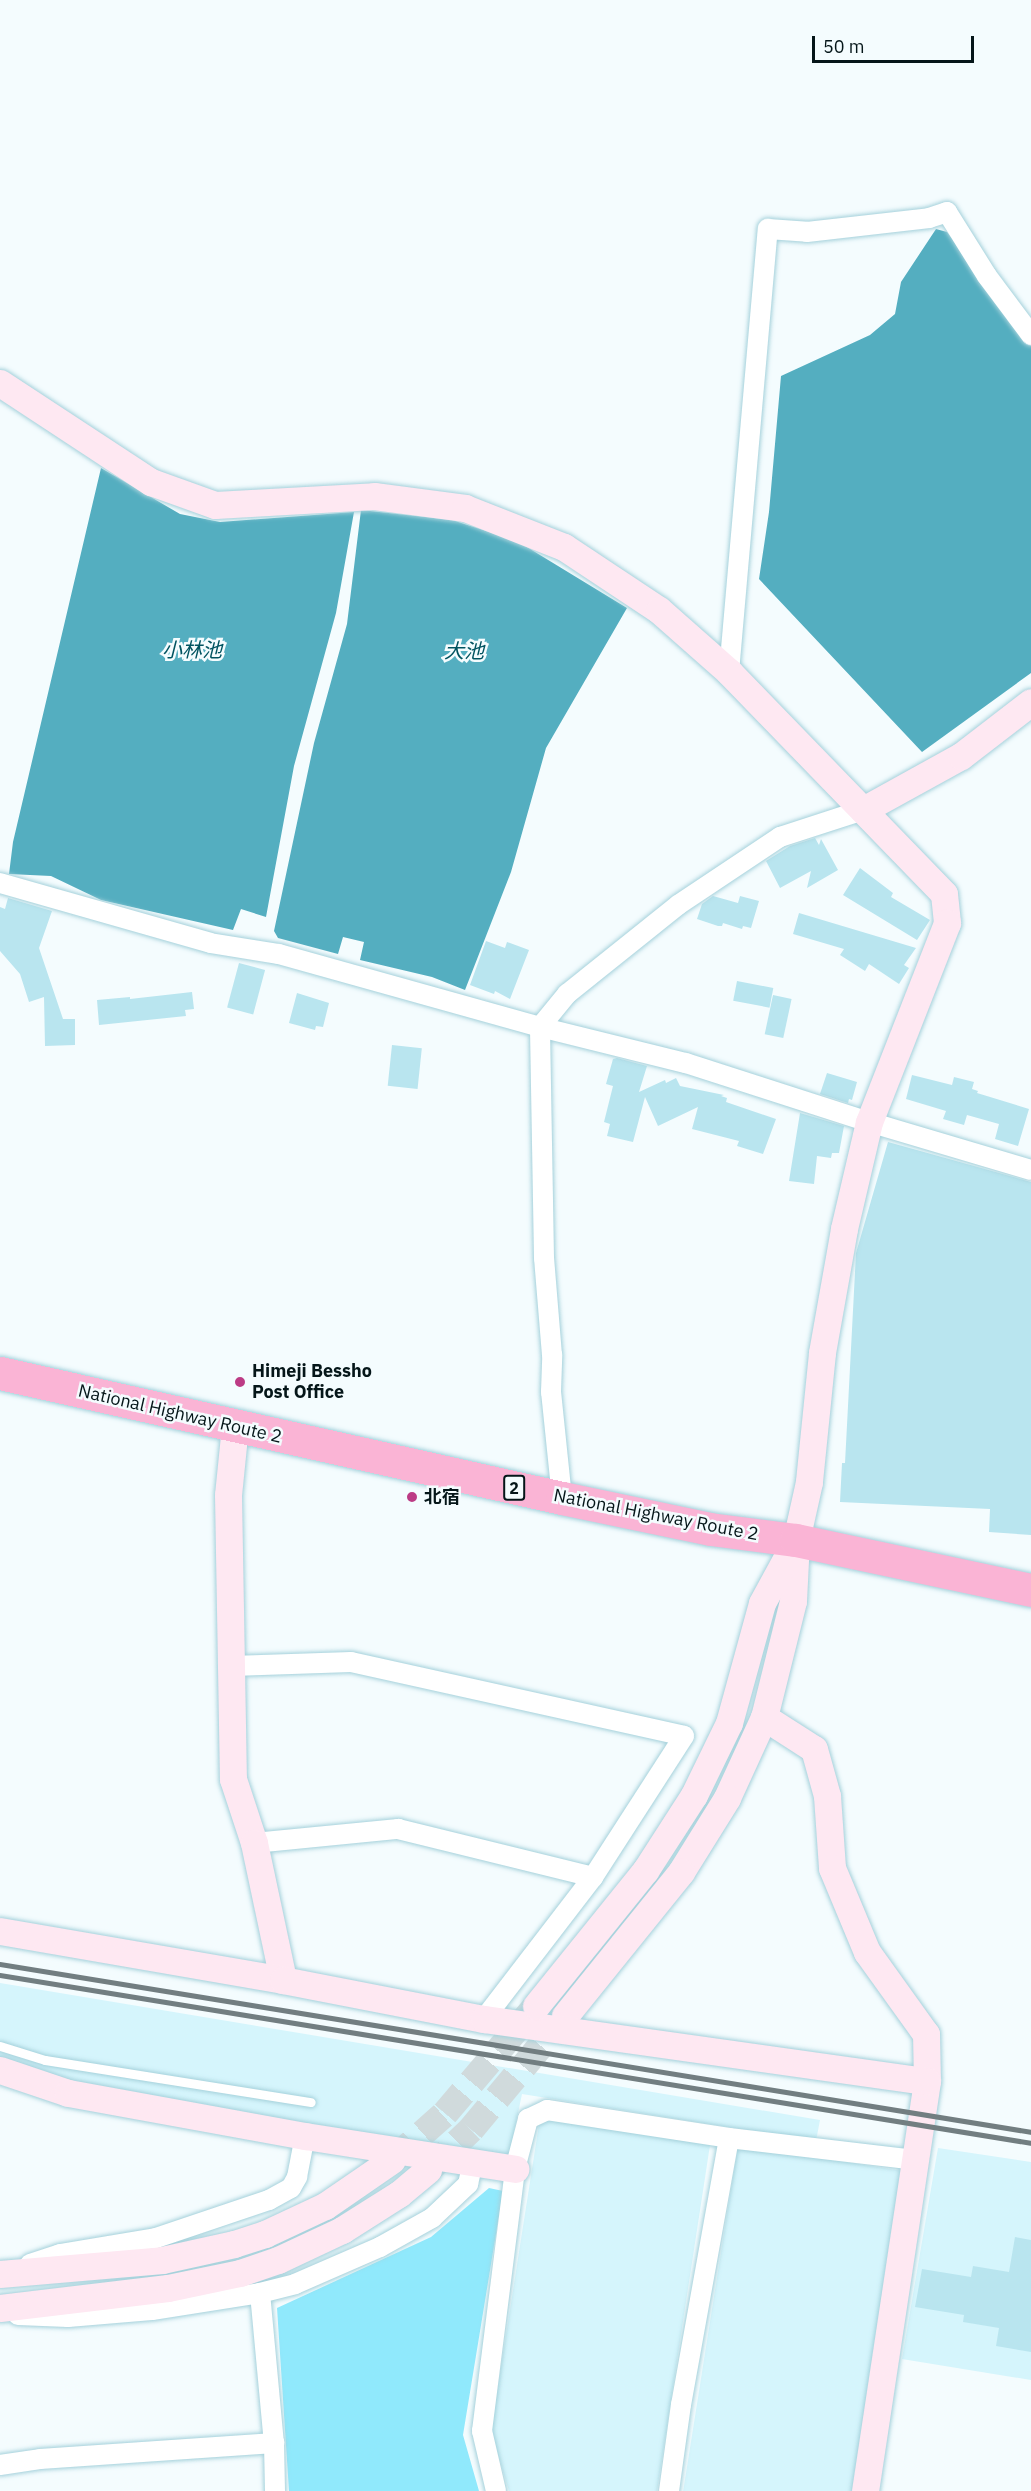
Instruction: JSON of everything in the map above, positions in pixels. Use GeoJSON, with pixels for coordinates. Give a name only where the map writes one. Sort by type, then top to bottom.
{"type":"FeatureCollection","features":[{"type":"Feature","properties":{"kind":"highway","name":"National Highway Route 2"},"geometry":{"type":"LineString","coordinates":[[0,1373],[562,1498],[710,1529],[796,1540],[1031,1590]]}},
{"type":"Feature","properties":{"kind":"street"},"geometry":{"type":"LineString","coordinates":[[729,672],[768,229],[807,232],[929,218],[947,212],[987,276],[1031,334]]}},
{"type":"Feature","properties":{"kind":"street"},"geometry":{"type":"LineString","coordinates":[[0,383],[151,482],[214,506],[374,496],[465,508],[564,547],[659,610],[729,672],[944,894],[947,923],[869,1122],[836,1274],[822,1353],[809,1482],[796,1540],[793,1601],[764,1718],[728,1798],[681,1872],[565,2016]]}},
{"type":"Feature","properties":{"kind":"street"},"geometry":{"type":"LineString","coordinates":[[562,1498],[551,1392],[552,1355],[544,1258],[540,1027],[567,994],[678,905],[780,837],[863,810],[962,756],[1031,702]]}},
{"type":"Feature","properties":{"kind":"street"},"geometry":{"type":"LineString","coordinates":[[0,883],[210,944],[279,954],[540,1027],[686,1063],[869,1122],[1031,1170]]}},
{"type":"Feature","properties":{"kind":"street"},"geometry":{"type":"LineString","coordinates":[[235,1426],[228,1495],[233,1779],[254,1843],[283,1980]]}},
{"type":"Feature","properties":{"kind":"street"},"geometry":{"type":"LineString","coordinates":[[536,2007],[645,1871],[694,1795],[729,1723],[762,1603],[796,1540]]}},
{"type":"Feature","properties":{"kind":"street"},"geometry":{"type":"LineString","coordinates":[[232,1666],[351,1662],[684,1736],[593,1877],[484,2019]]}},
{"type":"Feature","properties":{"kind":"street"},"geometry":{"type":"LineString","coordinates":[[764,1718],[814,1749],[827,1796],[832,1868],[867,1952],[926,2034],[927,2081],[865,2491]]}},
{"type":"Feature","properties":{"kind":"street"},"geometry":{"type":"LineString","coordinates":[[254,1843],[398,1829],[593,1877]]}},
{"type":"Feature","properties":{"kind":"street"},"geometry":{"type":"LineString","coordinates":[[0,1931],[283,1980],[484,2019],[927,2081]]}},
{"type":"Feature","properties":{"kind":"street"},"geometry":{"type":"LineString","coordinates":[[0,2070],[68,2092],[305,2136],[515,2169]]}},
{"type":"Feature","properties":{"kind":"street"},"geometry":{"type":"LineString","coordinates":[[496,2491],[482,2432],[515,2169],[528,2119],[547,2110],[729,2138],[915,2160]]}},
{"type":"Feature","properties":{"kind":"street"},"geometry":{"type":"LineString","coordinates":[[1,2273],[60,2254],[124,2244],[187,2230],[269,2200],[291,2188],[297,2177],[305,2136]]}},
{"type":"Feature","properties":{"kind":"street"},"geometry":{"type":"LineString","coordinates":[[669,2491],[681,2405],[729,2138]]}},
{"type":"Feature","properties":{"kind":"street"},"geometry":{"type":"LineString","coordinates":[[1,2273],[151,2261],[234,2244],[296,2221],[325,2206],[392,2160]]}},
{"type":"Feature","properties":{"kind":"street"},"geometry":{"type":"LineString","coordinates":[[0,2313],[78,2316],[152,2310],[260,2293],[296,2284],[409,2233],[450,2204],[468,2184],[473,2163]]}},
{"type":"Feature","properties":{"kind":"street"},"geometry":{"type":"LineString","coordinates":[[0,2308],[168,2288],[240,2273],[278,2260],[342,2230],[399,2193],[428,2170]]}},
{"type":"Feature","properties":{"kind":"street"},"geometry":{"type":"LineString","coordinates":[[260,2293],[274,2443],[275,2491]]}},
{"type":"Feature","properties":{"kind":"street"},"geometry":{"type":"LineString","coordinates":[[0,2465],[40,2459],[274,2443]]}},
{"type":"Feature","properties":{"kind":"lane"},"geometry":{"type":"LineString","coordinates":[[0,2046],[45,2060],[311,2102]]}},
{"type":"Feature","properties":{"kind":"shaded area"},"geometry":{"type":"Polygon","coordinates":[[[0,1983],[820,2120],[816,2141],[522,2094],[509,2156],[131,2094],[77,2082],[0,2058],[0,1983]]]}},
{"type":"Feature","properties":{"kind":"shaded area"},"geometry":{"type":"Polygon","coordinates":[[[540,2118],[710,2145],[657,2491],[509,2491],[491,2431],[540,2118]]]}},
{"type":"Feature","properties":{"kind":"shaded area"},"geometry":{"type":"Polygon","coordinates":[[[738,2145],[904,2171],[853,2491],[683,2491],[738,2145]]]}},
{"type":"Feature","properties":{"kind":"shaded area"},"geometry":{"type":"Polygon","coordinates":[[[938,2148],[1031,2162],[1031,2380],[902,2359],[938,2148]]]}},
{"type":"Feature","properties":{"kind":"shaded area"},"geometry":{"type":"Polygon","coordinates":[[[489,2188],[503,2191],[463,2435],[479,2491],[289,2491],[277,2308],[431,2237],[489,2188]]]}},
{"type":"Feature","properties":{"kind":"water"},"geometry":{"type":"Polygon","coordinates":[[[936,229],[947,232],[1031,340],[1031,673],[922,752],[759,579],[769,512],[781,376],[870,335],[895,314],[901,282],[936,229]]]}},
{"type":"Feature","properties":{"kind":"water","name":"小林池"},"geometry":{"type":"Polygon","coordinates":[[[101,468],[180,514],[220,522],[354,512],[336,613],[294,766],[266,917],[241,909],[233,930],[101,900],[51,876],[9,874],[13,842],[101,468]]]}},
{"type":"Feature","properties":{"kind":"water","name":"大池"},"geometry":{"type":"Polygon","coordinates":[[[361,510],[452,520],[517,541],[627,608],[546,748],[511,872],[465,990],[432,977],[360,960],[364,942],[343,937],[338,954],[278,938],[274,931],[314,743],[347,624],[361,510]]]}},
{"type":"Feature","properties":{"kind":"building"},"geometry":{"type":"Polygon","coordinates":[[[815,838],[819,845],[821,839],[838,870],[807,888],[811,871],[780,888],[766,861],[790,846],[815,838]]]}},
{"type":"Feature","properties":{"kind":"building"},"geometry":{"type":"Polygon","coordinates":[[[860,868],[893,893],[891,897],[930,920],[917,940],[843,895],[860,868]]]}},
{"type":"Feature","properties":{"kind":"building"},"geometry":{"type":"Polygon","coordinates":[[[713,896],[738,903],[740,896],[759,901],[751,928],[743,926],[742,929],[723,923],[722,926],[718,926],[697,919],[702,904],[713,896]]]}},
{"type":"Feature","properties":{"kind":"building"},"geometry":{"type":"Polygon","coordinates":[[[8,898],[52,911],[39,948],[63,1019],[75,1019],[75,1045],[45,1046],[44,997],[29,1002],[20,974],[0,951],[0,907],[5,909],[8,898]]]}},
{"type":"Feature","properties":{"kind":"building"},"geometry":{"type":"Polygon","coordinates":[[[799,913],[916,948],[904,965],[909,968],[899,984],[869,964],[865,971],[840,955],[844,949],[793,934],[799,913]]]}},
{"type":"Feature","properties":{"kind":"building"},"geometry":{"type":"Polygon","coordinates":[[[486,941],[505,948],[507,942],[529,950],[510,999],[495,991],[494,994],[470,985],[486,941]]]}},
{"type":"Feature","properties":{"kind":"building"},"geometry":{"type":"Polygon","coordinates":[[[239,963],[265,970],[253,1014],[227,1007],[239,963]]]}},
{"type":"Feature","properties":{"kind":"building"},"geometry":{"type":"Polygon","coordinates":[[[737,981],[773,988],[770,1008],[733,1001],[737,981]]]}},
{"type":"Feature","properties":{"kind":"building"},"geometry":{"type":"Polygon","coordinates":[[[192,992],[194,1009],[185,1010],[186,1016],[99,1025],[97,1000],[192,992]]]}},
{"type":"Feature","properties":{"kind":"building"},"geometry":{"type":"Polygon","coordinates":[[[297,993],[329,1003],[323,1027],[316,1026],[315,1030],[289,1023],[297,993]]]}},
{"type":"Feature","properties":{"kind":"building"},"geometry":{"type":"Polygon","coordinates":[[[773,995],[792,999],[783,1038],[765,1034],[773,995]]]}},
{"type":"Feature","properties":{"kind":"building"},"geometry":{"type":"Polygon","coordinates":[[[392,1045],[422,1048],[418,1089],[388,1086],[392,1045]]]}},
{"type":"Feature","properties":{"kind":"building"},"geometry":{"type":"Polygon","coordinates":[[[613,1059],[647,1066],[639,1092],[665,1080],[666,1083],[676,1078],[680,1086],[724,1095],[721,1096],[727,1098],[726,1102],[776,1119],[763,1154],[737,1146],[739,1141],[692,1129],[698,1107],[658,1126],[645,1097],[633,1142],[607,1136],[610,1124],[604,1122],[613,1086],[606,1084],[613,1059]]]}},
{"type":"Feature","properties":{"kind":"building"},"geometry":{"type":"Polygon","coordinates":[[[827,1073],[857,1082],[852,1100],[849,1099],[848,1103],[820,1094],[827,1073]]]}},
{"type":"Feature","properties":{"kind":"building"},"geometry":{"type":"Polygon","coordinates":[[[912,1075],[952,1085],[954,1077],[974,1082],[972,1089],[978,1091],[977,1093],[1029,1109],[1018,1146],[995,1139],[999,1124],[967,1115],[964,1125],[943,1119],[946,1111],[906,1099],[912,1075]]]}},
{"type":"Feature","properties":{"kind":"building"},"geometry":{"type":"Polygon","coordinates":[[[800,1113],[844,1126],[839,1153],[832,1153],[831,1158],[817,1156],[814,1184],[789,1181],[800,1113]]]}},
{"type":"Feature","properties":{"kind":"building"},"geometry":{"type":"Polygon","coordinates":[[[888,1142],[1031,1182],[1031,1535],[989,1532],[990,1509],[840,1502],[842,1463],[845,1463],[856,1253],[888,1142]]]}},
{"type":"Feature","properties":{"kind":"building"},"geometry":{"type":"Polygon","coordinates":[[[1015,2237],[1031,2240],[1031,2352],[996,2346],[999,2328],[963,2322],[964,2315],[915,2307],[922,2269],[971,2277],[973,2266],[1009,2272],[1015,2237]]]}},
{"type":"Feature","properties":{"kind":"tunnel"},"geometry":{"type":"LineString","coordinates":[[392,2160],[445,2113],[534,2008]]}},
{"type":"Feature","properties":{"kind":"tunnel"},"geometry":{"type":"LineString","coordinates":[[428,2170],[471,2129],[565,2016]]}},
{"type":"Feature","properties":{"kind":"railway"},"geometry":{"type":"LineString","coordinates":[[0,1964],[1031,2132]]}},
{"type":"Feature","properties":{"kind":"railway"},"geometry":{"type":"LineString","coordinates":[[0,1975],[1031,2143]]}},
{"type":"Feature","properties":{"kind":"place","name":"Himeji Bessho Post Office"},"geometry":{"type":"Point","coordinates":[240,1382]}},
{"type":"Feature","properties":{"kind":"place","name":"北宿"},"geometry":{"type":"Point","coordinates":[412,1497]}}]}
